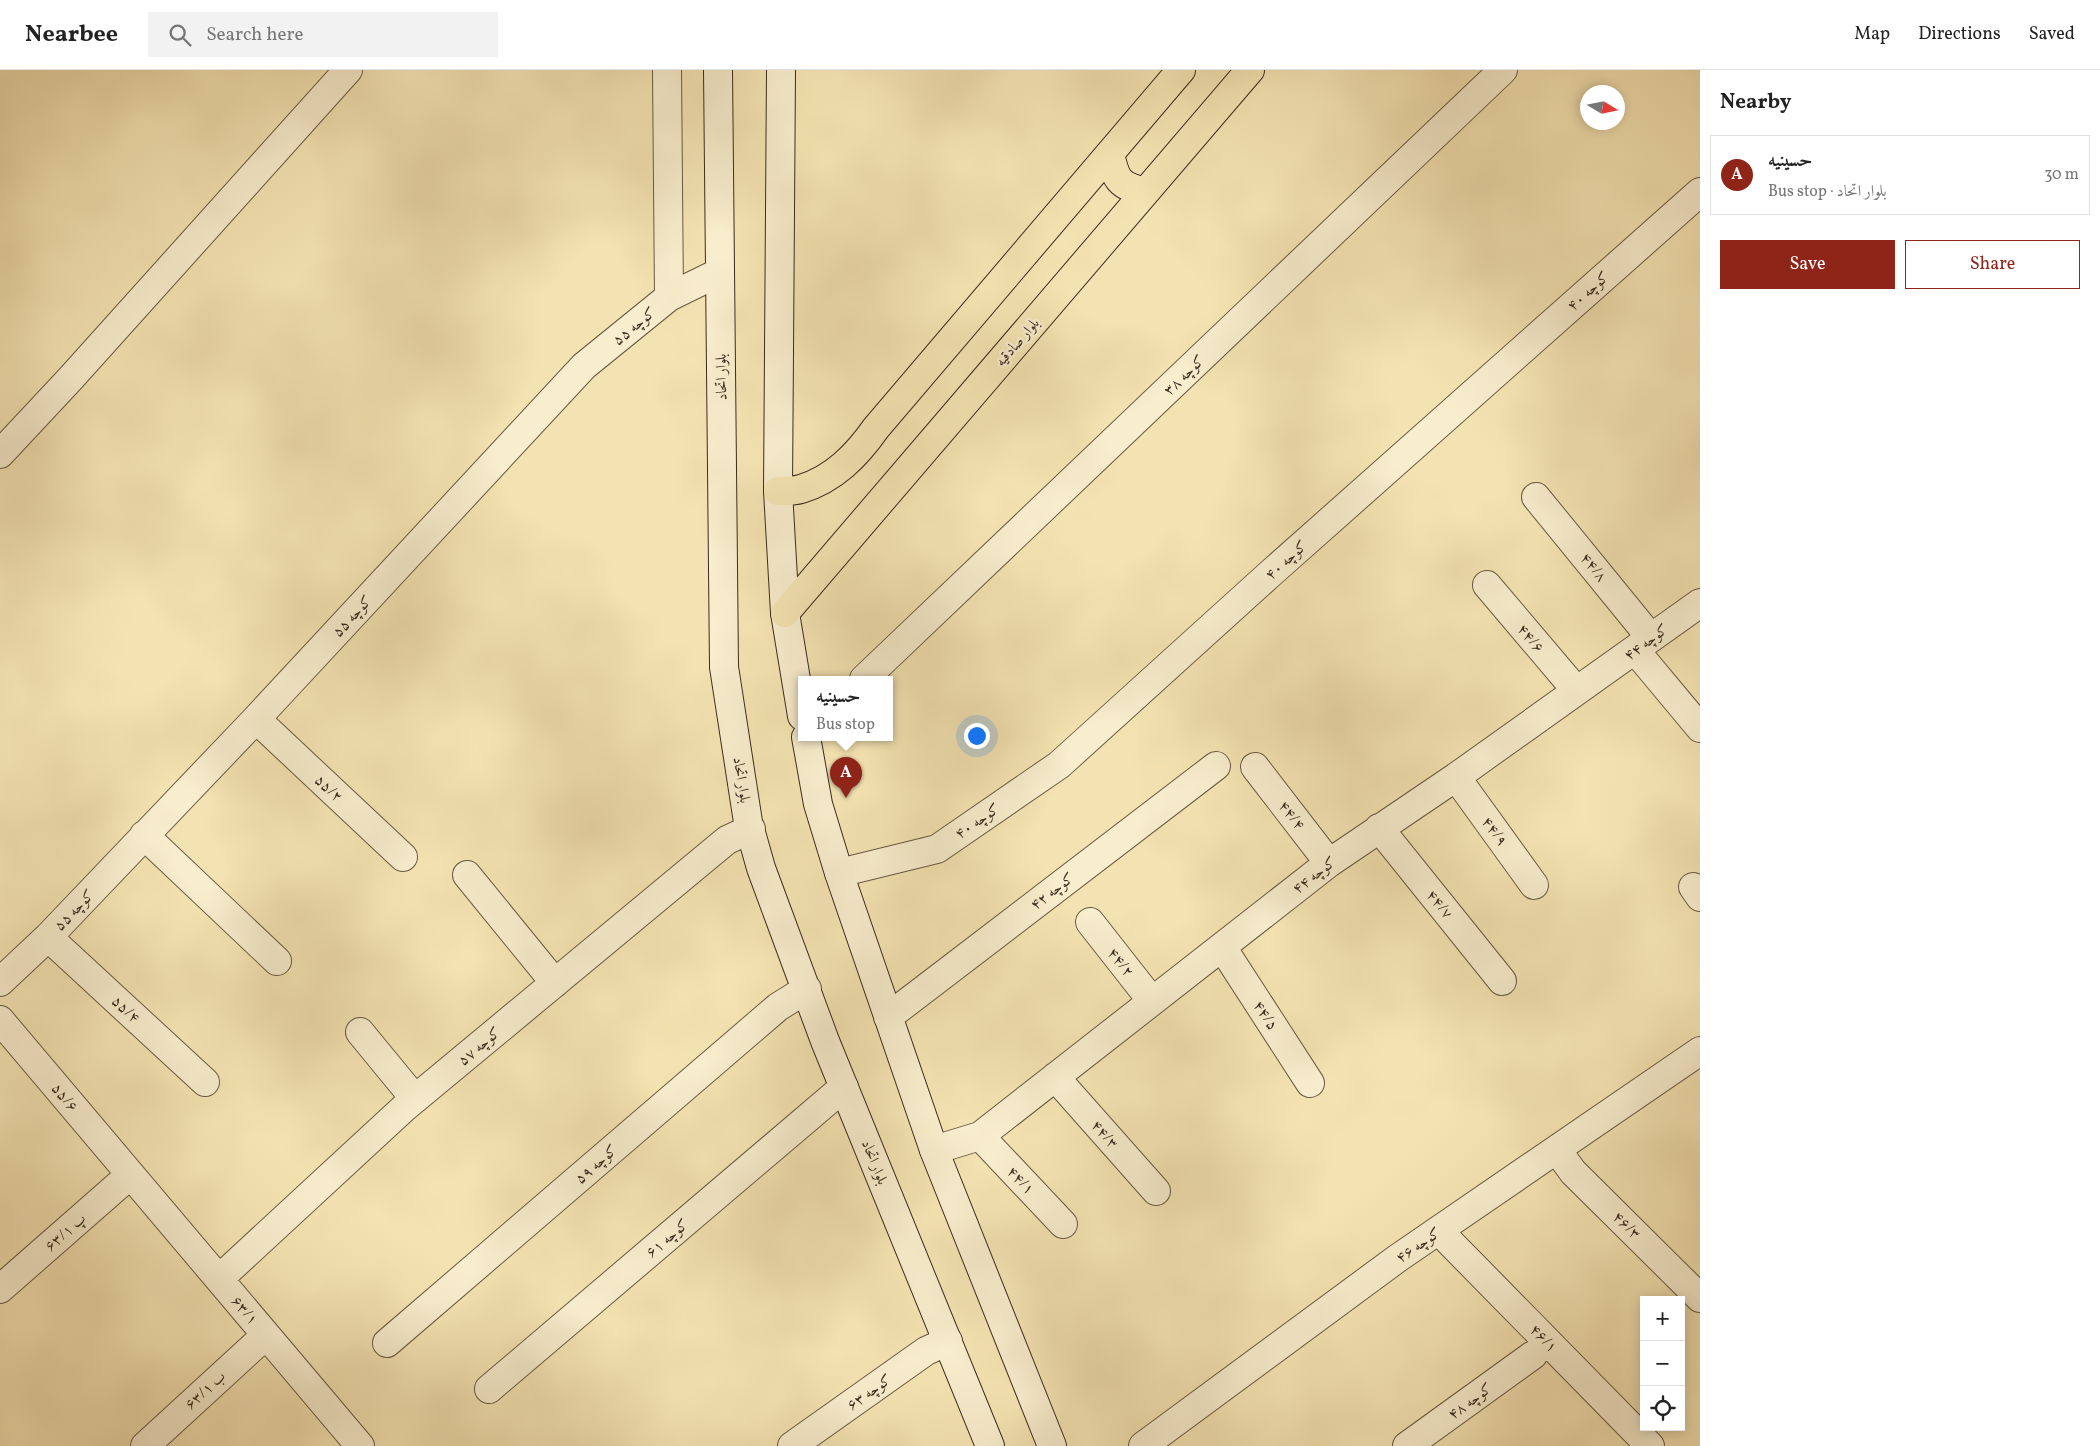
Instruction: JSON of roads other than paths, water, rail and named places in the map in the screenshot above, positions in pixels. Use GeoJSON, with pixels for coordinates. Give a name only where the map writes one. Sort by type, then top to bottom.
{"type":"FeatureCollection","features":[{"type":"Feature","properties":{"kind":"main road"},"geometry":{"type":"LineString","coordinates":[[778,491],[801,489],[836,472],[860,450],[876,428],[1181,70]]}},
{"type":"Feature","properties":{"kind":"main road","name":"بلوار صادقیه"},"geometry":{"type":"LineString","coordinates":[[785,613],[1250,70]]}},
{"type":"Feature","properties":{"kind":"main road"},"geometry":{"type":"LineString","coordinates":[[1110,154],[1115,175],[1121,183],[1129,188],[1145,192]]}},
{"type":"Feature","properties":{"kind":"street"},"geometry":{"type":"LineString","coordinates":[[0,454],[348,70]]}},
{"type":"Feature","properties":{"kind":"street"},"geometry":{"type":"LineString","coordinates":[[668,70],[669,297]]}},
{"type":"Feature","properties":{"kind":"street","name":"بلوار اتحاد"},"geometry":{"type":"LineString","coordinates":[[718,70],[724,667],[751,829],[761,868],[844,1087],[990,1446]]}},
{"type":"Feature","properties":{"kind":"street"},"geometry":{"type":"LineString","coordinates":[[781,70],[778,491],[785,613],[798,689]]}},
{"type":"Feature","properties":{"kind":"street","name":"کوچه ۳۸"},"geometry":{"type":"LineString","coordinates":[[867,676],[1503,70]]}},
{"type":"Feature","properties":{"kind":"street","name":"کوچه ۴۰"},"geometry":{"type":"LineString","coordinates":[[839,873],[937,848],[1059,765],[1279,566],[1700,192]]}},
{"type":"Feature","properties":{"kind":"street","name":"کوچه ۵۵"},"geometry":{"type":"LineString","coordinates":[[0,982],[48,937],[256,719],[584,366],[669,297],[720,272]]}},
{"type":"Feature","properties":{"kind":"street","name":"۴۴/۸"},"geometry":{"type":"LineString","coordinates":[[1536,496],[1643,644],[1700,728]]}},
{"type":"Feature","properties":{"kind":"street","name":"۴۴/۶"},"geometry":{"type":"LineString","coordinates":[[1487,585],[1576,690]]}},
{"type":"Feature","properties":{"kind":"street","name":"کوچه ۴۴"},"geometry":{"type":"LineString","coordinates":[[934,1150],[980,1136],[1329,863],[1456,776],[1700,603]]}},
{"type":"Feature","properties":{"kind":"street","name":"۵۵/۲"},"geometry":{"type":"LineString","coordinates":[[256,719],[403,857]]}},
{"type":"Feature","properties":{"kind":"street"},"geometry":{"type":"LineString","coordinates":[[807,741],[818,804],[839,873],[934,1150],[1052,1446]]}},
{"type":"Feature","properties":{"kind":"street","name":"کوچه ۴۲"},"geometry":{"type":"LineString","coordinates":[[888,1017],[1216,766]]}},
{"type":"Feature","properties":{"kind":"street","name":"۴۴/۴"},"geometry":{"type":"LineString","coordinates":[[1256,767],[1329,863]]}},
{"type":"Feature","properties":{"kind":"street","name":"۴۴/۹"},"geometry":{"type":"LineString","coordinates":[[1456,776],[1534,885]]}},
{"type":"Feature","properties":{"kind":"street","name":"۴۴/۷"},"geometry":{"type":"LineString","coordinates":[[1379,828],[1502,981]]}},
{"type":"Feature","properties":{"kind":"street","name":"کوچه ۵۷"},"geometry":{"type":"LineString","coordinates":[[219,1279],[416,1099],[727,840],[751,829]]}},
{"type":"Feature","properties":{"kind":"street"},"geometry":{"type":"LineString","coordinates":[[144,835],[277,961]]}},
{"type":"Feature","properties":{"kind":"street"},"geometry":{"type":"LineString","coordinates":[[467,875],[554,983]]}},
{"type":"Feature","properties":{"kind":"street","name":"۴۴/۲"},"geometry":{"type":"LineString","coordinates":[[1090,922],[1152,1001]]}},
{"type":"Feature","properties":{"kind":"street","name":"۵۵/۴"},"geometry":{"type":"LineString","coordinates":[[48,937],[205,1082]]}},
{"type":"Feature","properties":{"kind":"street","name":"۴۴/۵"},"geometry":{"type":"LineString","coordinates":[[1222,946],[1310,1083]]}},
{"type":"Feature","properties":{"kind":"street","name":"کوچه ۵۹"},"geometry":{"type":"LineString","coordinates":[[387,1343],[778,1007],[807,989]]}},
{"type":"Feature","properties":{"kind":"street","name":"۵۵/۶"},"geometry":{"type":"LineString","coordinates":[[0,1020],[130,1175]]}},
{"type":"Feature","properties":{"kind":"street"},"geometry":{"type":"LineString","coordinates":[[360,1032],[416,1099]]}},
{"type":"Feature","properties":{"kind":"street","name":"کوچه ۴۶"},"geometry":{"type":"LineString","coordinates":[[1143,1446],[1398,1258],[1700,1051]]}},
{"type":"Feature","properties":{"kind":"street","name":"۴۴/۳"},"geometry":{"type":"LineString","coordinates":[[1055,1077],[1156,1191]]}},
{"type":"Feature","properties":{"kind":"street","name":"کوچه ۶۱"},"geometry":{"type":"LineString","coordinates":[[489,1389],[844,1087]]}},
{"type":"Feature","properties":{"kind":"street","name":"۴۴/۱"},"geometry":{"type":"LineString","coordinates":[[980,1136],[1063,1224]]}},
{"type":"Feature","properties":{"kind":"street","name":"۴۶/۳"},"geometry":{"type":"LineString","coordinates":[[1557,1150],[1573,1172],[1700,1298]]}},
{"type":"Feature","properties":{"kind":"street","name":"۶۳/۱"},"geometry":{"type":"LineString","coordinates":[[130,1175],[360,1446]]}},
{"type":"Feature","properties":{"kind":"street","name":"۶۳/۱ پ"},"geometry":{"type":"LineString","coordinates":[[0,1289],[130,1175]]}},
{"type":"Feature","properties":{"kind":"street","name":"۴۶/۱"},"geometry":{"type":"LineString","coordinates":[[1439,1231],[1650,1446]]}},
{"type":"Feature","properties":{"kind":"street","name":"۶۳/۱ ب"},"geometry":{"type":"LineString","coordinates":[[145,1446],[266,1335]]}},
{"type":"Feature","properties":{"kind":"street","name":"کوچه ۶۳"},"geometry":{"type":"LineString","coordinates":[[792,1446],[926,1351],[948,1341]]}},
{"type":"Feature","properties":{"kind":"street","name":"کوچه ۴۸"},"geometry":{"type":"LineString","coordinates":[[1407,1446],[1533,1355]]}},
{"type":"Feature","properties":{"kind":"place","name":"حسینیه"},"geometry":{"type":"Point","coordinates":[846,798]}}]}
